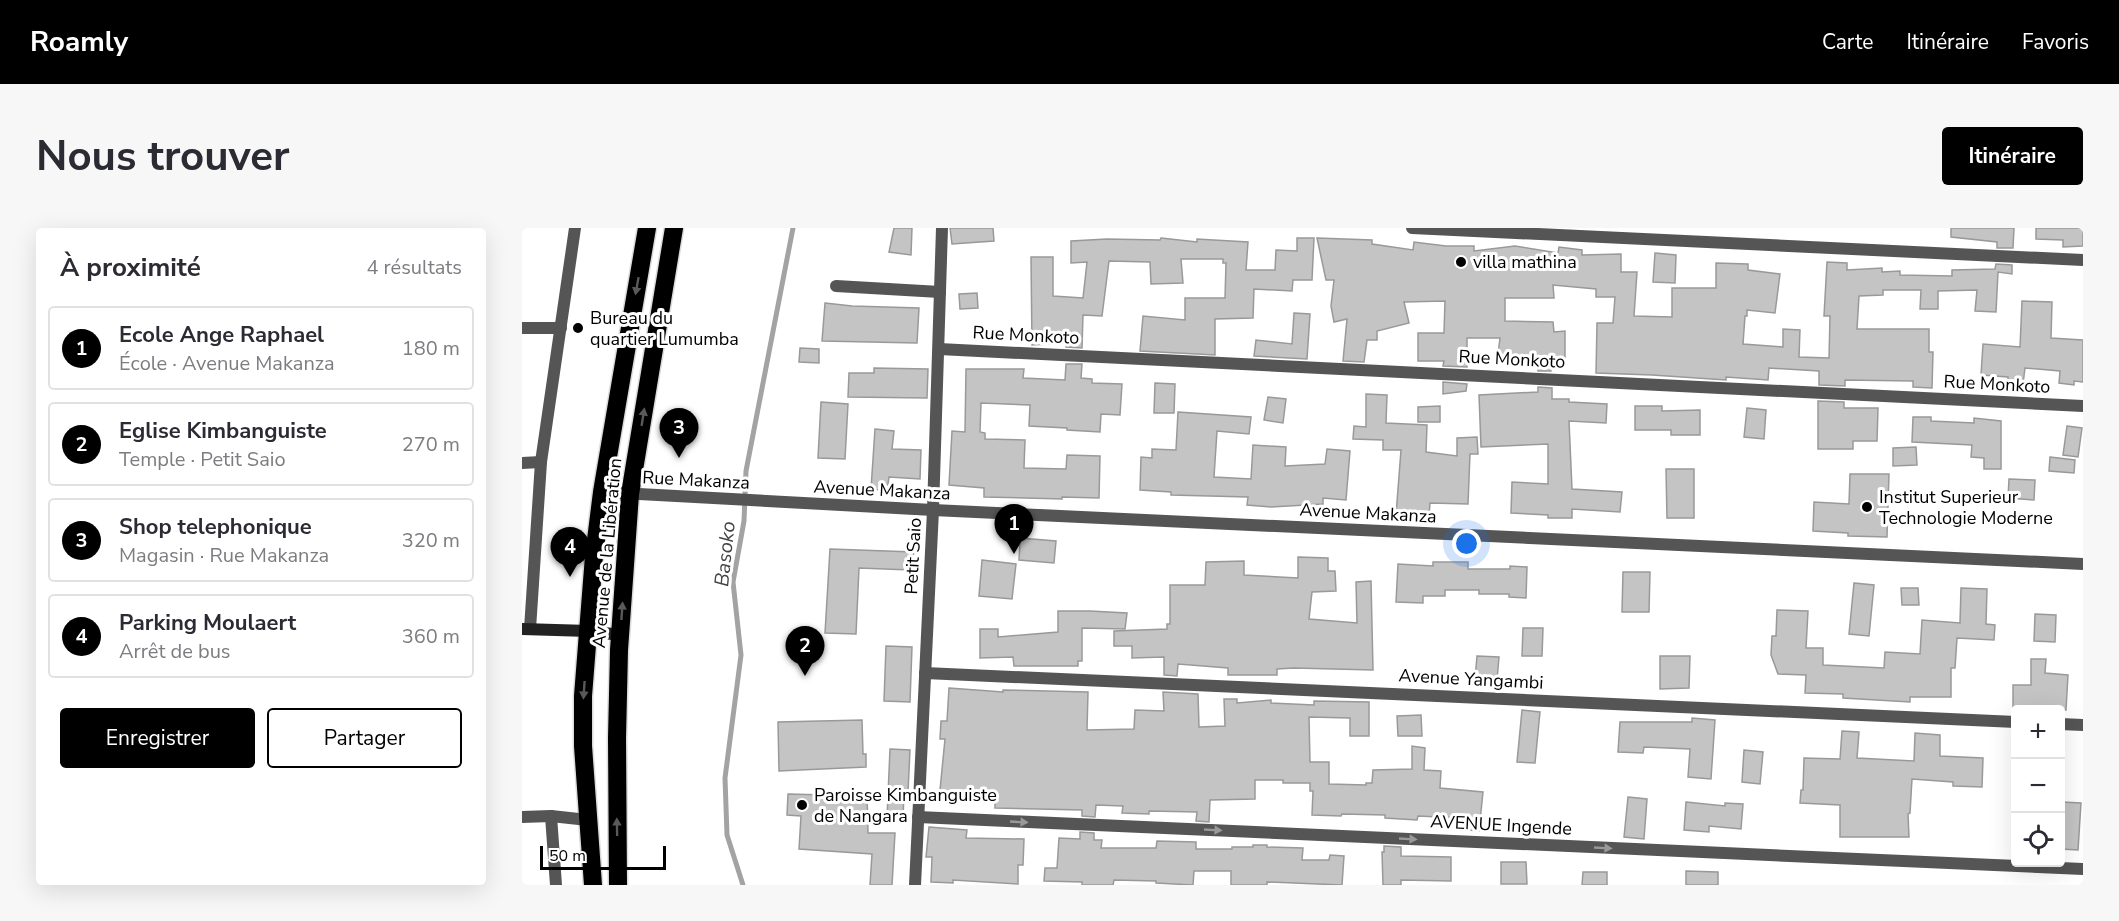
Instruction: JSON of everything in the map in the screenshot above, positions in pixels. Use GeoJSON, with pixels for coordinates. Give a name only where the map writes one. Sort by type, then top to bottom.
{"type":"FeatureCollection","features":[{"type":"Feature","properties":{"kind":"highway","name":"Avenue de la Libération"},"geometry":{"type":"LineString","coordinates":[[592,885],[583,746],[583,706],[594,556],[602,492],[646,228]]}},
{"type":"Feature","properties":{"kind":"highway","name":"Avenue de la Libération"},"geometry":{"type":"LineString","coordinates":[[618,885],[617,738],[620,635],[630,494],[674,228]]}},
{"type":"Feature","properties":{"kind":"street"},"geometry":{"type":"LineString","coordinates":[[574,228],[541,462],[526,629],[589,631],[620,635]]}},
{"type":"Feature","properties":{"kind":"street","name":"Petit Saio"},"geometry":{"type":"LineString","coordinates":[[915,885],[933,510],[942,228]]}},
{"type":"Feature","properties":{"kind":"street"},"geometry":{"type":"LineString","coordinates":[[1412,228],[2083,260]]}},
{"type":"Feature","properties":{"kind":"street"},"geometry":{"type":"LineString","coordinates":[[836,286],[940,292]]}},
{"type":"Feature","properties":{"kind":"street"},"geometry":{"type":"LineString","coordinates":[[522,328],[561,328]]}},
{"type":"Feature","properties":{"kind":"street","name":"Rue Monkoto"},"geometry":{"type":"LineString","coordinates":[[939,349],[2083,406]]}},
{"type":"Feature","properties":{"kind":"street"},"geometry":{"type":"LineString","coordinates":[[522,463],[541,462]]}},
{"type":"Feature","properties":{"kind":"street","name":"Rue Makanza"},"geometry":{"type":"LineString","coordinates":[[602,492],[759,502]]}},
{"type":"Feature","properties":{"kind":"street","name":"Avenue Makanza"},"geometry":{"type":"LineString","coordinates":[[759,502],[2083,564]]}},
{"type":"Feature","properties":{"kind":"street","name":"Avenue Yangambi"},"geometry":{"type":"LineString","coordinates":[[925,672],[2011,722]]}},
{"type":"Feature","properties":{"kind":"street"},"geometry":{"type":"LineString","coordinates":[[2065,724],[2083,725]]}},
{"type":"Feature","properties":{"kind":"street"},"geometry":{"type":"LineString","coordinates":[[522,816],[588,820]]}},
{"type":"Feature","properties":{"kind":"street"},"geometry":{"type":"LineString","coordinates":[[551,816],[556,885]]}},
{"type":"Feature","properties":{"kind":"street","name":"AVENUE Ingende"},"geometry":{"type":"LineString","coordinates":[[918,817],[2083,869]]}},
{"type":"Feature","properties":{"kind":"building"},"geometry":{"type":"Polygon","coordinates":[[[894,228],[912,228],[911,255],[889,252],[894,228]]]}},
{"type":"Feature","properties":{"kind":"building"},"geometry":{"type":"Polygon","coordinates":[[[950,228],[993,228],[994,241],[952,244],[950,228]]]}},
{"type":"Feature","properties":{"kind":"building"},"geometry":{"type":"Polygon","coordinates":[[[1951,228],[2014,228],[2013,248],[1997,248],[1997,242],[1951,237],[1951,228]]]}},
{"type":"Feature","properties":{"kind":"building"},"geometry":{"type":"Polygon","coordinates":[[[2036,228],[2083,228],[2083,246],[2063,247],[2063,240],[2036,239],[2036,228]]]}},
{"type":"Feature","properties":{"kind":"building"},"geometry":{"type":"Polygon","coordinates":[[[1161,238],[1197,242],[1197,239],[1248,242],[1246,270],[1275,270],[1276,250],[1297,251],[1297,238],[1314,238],[1312,280],[1293,280],[1292,291],[1254,289],[1253,318],[1215,319],[1215,355],[1140,351],[1143,316],[1185,320],[1185,298],[1225,298],[1226,263],[1223,263],[1223,259],[1181,259],[1183,283],[1151,284],[1150,262],[1109,261],[1102,316],[1083,315],[1082,348],[1066,347],[1066,343],[1032,345],[1031,257],[1053,257],[1053,296],[1083,298],[1087,262],[1071,263],[1071,241],[1160,240],[1161,238]]]}},
{"type":"Feature","properties":{"kind":"building"},"geometry":{"type":"Polygon","coordinates":[[[1317,238],[1372,240],[1372,244],[1413,250],[1414,242],[1446,246],[1474,246],[1474,251],[1515,246],[1558,253],[1559,247],[1582,250],[1582,255],[1621,254],[1621,272],[1637,272],[1634,316],[1672,317],[1672,288],[1716,288],[1716,263],[1748,264],[1748,270],[1780,274],[1775,313],[1747,310],[1743,344],[1783,347],[1783,329],[1800,330],[1799,357],[1829,358],[1830,316],[1824,316],[1827,262],[1847,263],[1847,270],[1882,268],[1882,272],[1900,271],[1900,275],[1952,276],[1952,270],[1995,269],[1996,264],[2012,265],[2012,274],[1998,272],[1996,312],[1975,311],[1977,290],[1938,291],[1938,309],[1920,309],[1921,290],[1883,290],[1883,295],[1859,296],[1857,329],[1929,329],[1929,352],[1933,352],[1932,388],[1913,387],[1913,381],[1845,380],[1845,386],[1819,385],[1819,371],[1769,368],[1768,380],[1596,373],[1597,323],[1613,323],[1615,297],[1596,297],[1596,289],[1553,285],[1554,298],[1505,298],[1505,321],[1553,322],[1554,332],[1565,331],[1565,365],[1551,365],[1551,371],[1538,371],[1538,367],[1497,362],[1500,338],[1467,338],[1467,367],[1443,366],[1444,361],[1418,361],[1418,333],[1444,333],[1445,301],[1404,302],[1409,323],[1377,331],[1377,340],[1367,340],[1364,362],[1343,361],[1347,319],[1334,322],[1331,306],[1334,280],[1326,280],[1317,238]]]}},
{"type":"Feature","properties":{"kind":"building"},"geometry":{"type":"Polygon","coordinates":[[[1655,253],[1676,255],[1675,283],[1653,282],[1655,253]]]}},
{"type":"Feature","properties":{"kind":"building"},"geometry":{"type":"Polygon","coordinates":[[[977,293],[978,308],[960,309],[959,294],[977,293]]]}},
{"type":"Feature","properties":{"kind":"building"},"geometry":{"type":"Polygon","coordinates":[[[2022,301],[2052,302],[2051,338],[2083,340],[2083,382],[2074,381],[2074,385],[2059,383],[2060,371],[2025,368],[2022,392],[2007,391],[2008,377],[1981,375],[1983,344],[2020,347],[2022,301]]]}},
{"type":"Feature","properties":{"kind":"building"},"geometry":{"type":"Polygon","coordinates":[[[825,303],[919,308],[917,343],[822,341],[825,303]]]}},
{"type":"Feature","properties":{"kind":"building"},"geometry":{"type":"Polygon","coordinates":[[[1294,313],[1310,314],[1307,359],[1254,356],[1256,340],[1292,344],[1294,313]]]}},
{"type":"Feature","properties":{"kind":"building"},"geometry":{"type":"Polygon","coordinates":[[[800,348],[819,349],[819,363],[799,362],[800,348]]]}},
{"type":"Feature","properties":{"kind":"building"},"geometry":{"type":"Polygon","coordinates":[[[1066,364],[1082,364],[1081,378],[1092,379],[1092,383],[1122,384],[1120,415],[1101,414],[1100,432],[1029,426],[1030,405],[981,403],[980,432],[985,433],[985,439],[1025,440],[1024,468],[1066,469],[1067,455],[1100,456],[1099,498],[984,497],[984,488],[949,485],[952,431],[965,432],[966,369],[1024,369],[1023,378],[1065,380],[1066,364]]]}},
{"type":"Feature","properties":{"kind":"building"},"geometry":{"type":"Polygon","coordinates":[[[874,368],[928,369],[927,398],[848,397],[849,373],[874,373],[874,368]]]}},
{"type":"Feature","properties":{"kind":"building"},"geometry":{"type":"Polygon","coordinates":[[[1443,382],[1467,384],[1466,391],[1443,394],[1443,382]]]}},
{"type":"Feature","properties":{"kind":"building"},"geometry":{"type":"Polygon","coordinates":[[[1155,383],[1175,384],[1174,413],[1154,413],[1155,383]]]}},
{"type":"Feature","properties":{"kind":"building"},"geometry":{"type":"Polygon","coordinates":[[[1538,387],[1552,388],[1552,399],[1607,404],[1606,423],[1569,421],[1572,489],[1622,492],[1620,512],[1572,509],[1572,518],[1548,518],[1548,515],[1511,513],[1512,482],[1548,484],[1548,444],[1481,447],[1479,395],[1538,392],[1538,387]]]}},
{"type":"Feature","properties":{"kind":"building"},"geometry":{"type":"Polygon","coordinates":[[[1366,394],[1387,395],[1386,423],[1427,425],[1426,452],[1457,456],[1457,438],[1477,437],[1478,454],[1470,454],[1468,504],[1430,503],[1429,517],[1396,515],[1401,450],[1383,450],[1383,440],[1353,439],[1354,426],[1366,427],[1366,394]]]}},
{"type":"Feature","properties":{"kind":"building"},"geometry":{"type":"Polygon","coordinates":[[[1268,397],[1286,399],[1283,423],[1264,420],[1268,397]]]}},
{"type":"Feature","properties":{"kind":"building"},"geometry":{"type":"Polygon","coordinates":[[[1818,401],[1844,402],[1844,408],[1878,408],[1877,441],[1853,441],[1853,449],[1818,449],[1818,401]]]}},
{"type":"Feature","properties":{"kind":"building"},"geometry":{"type":"Polygon","coordinates":[[[821,402],[848,404],[845,459],[818,458],[821,402]]]}},
{"type":"Feature","properties":{"kind":"building"},"geometry":{"type":"Polygon","coordinates":[[[1440,406],[1440,422],[1418,422],[1418,407],[1440,406]]]}},
{"type":"Feature","properties":{"kind":"building"},"geometry":{"type":"Polygon","coordinates":[[[1635,406],[1662,406],[1662,411],[1700,410],[1700,435],[1671,435],[1671,430],[1635,430],[1635,406]]]}},
{"type":"Feature","properties":{"kind":"building"},"geometry":{"type":"Polygon","coordinates":[[[1747,408],[1766,410],[1764,439],[1744,437],[1747,408]]]}},
{"type":"Feature","properties":{"kind":"building"},"geometry":{"type":"Polygon","coordinates":[[[1178,412],[1251,417],[1249,434],[1217,431],[1214,477],[1251,479],[1253,445],[1286,447],[1285,466],[1325,464],[1327,449],[1350,451],[1346,500],[1323,498],[1323,504],[1271,507],[1247,505],[1248,497],[1171,495],[1171,492],[1140,490],[1141,457],[1152,458],[1152,449],[1176,450],[1178,412]]]}},
{"type":"Feature","properties":{"kind":"building"},"geometry":{"type":"Polygon","coordinates":[[[1913,417],[1931,417],[1931,421],[1974,423],[1974,418],[2001,421],[2001,469],[1984,469],[1984,458],[1971,457],[1972,445],[1912,442],[1913,417]]]}},
{"type":"Feature","properties":{"kind":"building"},"geometry":{"type":"Polygon","coordinates":[[[2067,426],[2082,428],[2078,457],[2063,455],[2067,426]]]}},
{"type":"Feature","properties":{"kind":"building"},"geometry":{"type":"Polygon","coordinates":[[[875,429],[894,431],[892,449],[921,450],[920,479],[889,477],[887,491],[871,489],[875,429]]]}},
{"type":"Feature","properties":{"kind":"building"},"geometry":{"type":"Polygon","coordinates":[[[1916,447],[1917,465],[1893,466],[1893,448],[1916,447]]]}},
{"type":"Feature","properties":{"kind":"building"},"geometry":{"type":"Polygon","coordinates":[[[2050,457],[2075,460],[2074,473],[2049,471],[2050,457]]]}},
{"type":"Feature","properties":{"kind":"building"},"geometry":{"type":"Polygon","coordinates":[[[1666,469],[1694,469],[1694,518],[1667,518],[1666,469]]]}},
{"type":"Feature","properties":{"kind":"building"},"geometry":{"type":"Polygon","coordinates":[[[1850,474],[1889,474],[1887,537],[1848,536],[1848,533],[1813,531],[1814,502],[1849,504],[1850,474]]]}},
{"type":"Feature","properties":{"kind":"building"},"geometry":{"type":"Polygon","coordinates":[[[2009,479],[2035,480],[2034,500],[2008,498],[2009,479]]]}},
{"type":"Feature","properties":{"kind":"building"},"geometry":{"type":"Polygon","coordinates":[[[1020,538],[1056,541],[1054,563],[1019,560],[1020,538]]]}},
{"type":"Feature","properties":{"kind":"building"},"geometry":{"type":"Polygon","coordinates":[[[830,549],[914,552],[910,570],[859,568],[856,634],[825,633],[830,549]]]}},
{"type":"Feature","properties":{"kind":"building"},"geometry":{"type":"Polygon","coordinates":[[[1298,557],[1328,558],[1328,571],[1335,571],[1336,591],[1312,592],[1309,619],[1357,623],[1356,582],[1371,581],[1373,670],[1294,668],[1277,669],[1277,675],[1228,675],[1228,668],[1178,664],[1177,676],[1164,675],[1164,657],[1132,658],[1132,646],[1114,646],[1114,631],[1167,629],[1167,624],[1170,624],[1170,585],[1205,585],[1206,562],[1244,561],[1244,575],[1298,578],[1298,557]]]}},
{"type":"Feature","properties":{"kind":"building"},"geometry":{"type":"Polygon","coordinates":[[[982,560],[1016,564],[1012,599],[979,596],[982,560]]]}},
{"type":"Feature","properties":{"kind":"building"},"geometry":{"type":"Polygon","coordinates":[[[1433,562],[1468,562],[1468,569],[1527,567],[1526,598],[1509,597],[1509,594],[1479,594],[1479,590],[1445,590],[1445,596],[1423,596],[1423,603],[1396,602],[1398,564],[1433,566],[1433,562]]]}},
{"type":"Feature","properties":{"kind":"building"},"geometry":{"type":"Polygon","coordinates":[[[1623,572],[1650,572],[1649,612],[1622,612],[1623,572]]]}},
{"type":"Feature","properties":{"kind":"building"},"geometry":{"type":"Polygon","coordinates":[[[1854,583],[1874,585],[1869,636],[1849,634],[1854,583]]]}},
{"type":"Feature","properties":{"kind":"building"},"geometry":{"type":"Polygon","coordinates":[[[1901,588],[1918,588],[1919,605],[1902,605],[1901,588]]]}},
{"type":"Feature","properties":{"kind":"building"},"geometry":{"type":"Polygon","coordinates":[[[1961,588],[1987,589],[1986,624],[1995,625],[1994,640],[1957,638],[1955,668],[1951,668],[1951,697],[1910,697],[1910,702],[1843,698],[1843,694],[1805,693],[1806,675],[1778,674],[1771,655],[1772,636],[1776,636],[1777,610],[1808,611],[1806,648],[1823,648],[1823,665],[1884,668],[1885,652],[1920,654],[1922,620],[1960,623],[1961,588]]]}},
{"type":"Feature","properties":{"kind":"building"},"geometry":{"type":"Polygon","coordinates":[[[1058,611],[1127,613],[1125,629],[1082,628],[1082,661],[1078,661],[1078,666],[1014,666],[1013,657],[980,658],[980,629],[998,629],[998,637],[1058,632],[1058,611]]]}},
{"type":"Feature","properties":{"kind":"building"},"geometry":{"type":"Polygon","coordinates":[[[2035,614],[2056,615],[2055,642],[2034,641],[2035,614]]]}},
{"type":"Feature","properties":{"kind":"building"},"geometry":{"type":"Polygon","coordinates":[[[1523,628],[1543,628],[1542,656],[1522,656],[1523,628]]]}},
{"type":"Feature","properties":{"kind":"building"},"geometry":{"type":"Polygon","coordinates":[[[886,646],[912,647],[910,702],[884,701],[886,646]]]}},
{"type":"Feature","properties":{"kind":"building"},"geometry":{"type":"Polygon","coordinates":[[[1477,656],[1499,657],[1497,680],[1475,679],[1477,656]]]}},
{"type":"Feature","properties":{"kind":"building"},"geometry":{"type":"Polygon","coordinates":[[[1660,656],[1690,656],[1689,688],[1660,689],[1660,656]]]}},
{"type":"Feature","properties":{"kind":"building"},"geometry":{"type":"Polygon","coordinates":[[[2031,659],[2046,659],[2045,673],[2068,675],[2066,710],[2065,705],[2013,705],[2013,685],[2031,685],[2031,659]]]}},
{"type":"Feature","properties":{"kind":"building"},"geometry":{"type":"Polygon","coordinates":[[[949,688],[1003,692],[1003,690],[1088,692],[1087,730],[1134,729],[1135,710],[1164,711],[1163,692],[1198,694],[1199,727],[1225,726],[1224,699],[1237,699],[1237,703],[1271,700],[1271,703],[1314,705],[1314,701],[1369,702],[1369,736],[1350,736],[1350,718],[1309,717],[1310,762],[1329,762],[1329,784],[1366,785],[1366,783],[1372,783],[1373,770],[1412,769],[1412,746],[1425,748],[1424,770],[1441,771],[1440,788],[1483,792],[1479,831],[1459,829],[1461,818],[1418,816],[1417,820],[1385,818],[1385,815],[1312,815],[1313,791],[1310,791],[1310,783],[1283,783],[1283,780],[1255,780],[1255,799],[1210,800],[1209,822],[1196,821],[1197,812],[1122,813],[1123,806],[1096,805],[1095,817],[1082,816],[1082,810],[995,808],[995,801],[966,801],[966,803],[939,800],[945,739],[940,739],[941,721],[947,721],[949,688]]]}},
{"type":"Feature","properties":{"kind":"building"},"geometry":{"type":"Polygon","coordinates":[[[1522,710],[1540,712],[1535,763],[1517,762],[1522,710]]]}},
{"type":"Feature","properties":{"kind":"building"},"geometry":{"type":"Polygon","coordinates":[[[1421,715],[1422,736],[1398,736],[1397,716],[1421,715]]]}},
{"type":"Feature","properties":{"kind":"building"},"geometry":{"type":"Polygon","coordinates":[[[1692,718],[1715,720],[1711,779],[1688,777],[1690,749],[1644,747],[1643,753],[1618,752],[1620,722],[1692,722],[1692,718]]]}},
{"type":"Feature","properties":{"kind":"building"},"geometry":{"type":"Polygon","coordinates":[[[862,720],[863,754],[866,754],[866,767],[779,771],[778,722],[862,720]]]}},
{"type":"Feature","properties":{"kind":"building"},"geometry":{"type":"Polygon","coordinates":[[[1842,731],[1859,732],[1857,758],[1914,761],[1915,733],[1940,735],[1940,756],[1983,758],[1982,787],[1953,786],[1953,782],[1912,779],[1910,813],[1908,814],[1909,837],[1840,837],[1840,805],[1800,803],[1801,790],[1803,790],[1804,758],[1840,759],[1842,731]]]}},
{"type":"Feature","properties":{"kind":"building"},"geometry":{"type":"Polygon","coordinates":[[[890,749],[910,750],[908,792],[904,792],[903,819],[887,818],[890,749]]]}},
{"type":"Feature","properties":{"kind":"building"},"geometry":{"type":"Polygon","coordinates":[[[1744,750],[1763,752],[1760,784],[1742,782],[1744,750]]]}},
{"type":"Feature","properties":{"kind":"building"},"geometry":{"type":"Polygon","coordinates":[[[827,792],[867,794],[868,833],[895,833],[892,885],[870,885],[872,854],[799,849],[801,816],[787,815],[788,794],[827,795],[827,792]]]}},
{"type":"Feature","properties":{"kind":"building"},"geometry":{"type":"Polygon","coordinates":[[[1628,797],[1647,799],[1644,839],[1624,837],[1628,797]]]}},
{"type":"Feature","properties":{"kind":"building"},"geometry":{"type":"Polygon","coordinates":[[[1686,802],[1725,806],[1725,803],[1743,804],[1741,829],[1709,826],[1709,832],[1684,830],[1686,802]]]}},
{"type":"Feature","properties":{"kind":"building"},"geometry":{"type":"Polygon","coordinates":[[[2065,802],[2081,803],[2078,850],[2065,849],[2065,802]]]}},
{"type":"Feature","properties":{"kind":"building"},"geometry":{"type":"Polygon","coordinates":[[[929,827],[967,830],[966,838],[1024,839],[1023,865],[1018,865],[1018,884],[953,880],[953,883],[931,882],[932,857],[926,857],[929,827]]]}},
{"type":"Feature","properties":{"kind":"building"},"geometry":{"type":"Polygon","coordinates":[[[1080,832],[1094,833],[1094,840],[1102,840],[1101,848],[1156,848],[1157,841],[1196,842],[1196,849],[1232,849],[1232,847],[1253,847],[1253,845],[1303,848],[1302,860],[1329,860],[1330,855],[1344,856],[1342,885],[1267,882],[1267,885],[1231,885],[1231,871],[1194,871],[1193,885],[1156,883],[1156,881],[1114,880],[1113,885],[1082,885],[1082,882],[1044,881],[1045,868],[1057,868],[1059,838],[1080,839],[1080,832]]]}},
{"type":"Feature","properties":{"kind":"building"},"geometry":{"type":"Polygon","coordinates":[[[1384,846],[1401,847],[1401,856],[1451,857],[1451,881],[1401,880],[1401,885],[1383,885],[1382,852],[1384,852],[1384,846]]]}},
{"type":"Feature","properties":{"kind":"building"},"geometry":{"type":"Polygon","coordinates":[[[1501,862],[1526,862],[1527,884],[1501,884],[1501,862]]]}},
{"type":"Feature","properties":{"kind":"building"},"geometry":{"type":"Polygon","coordinates":[[[1686,871],[1718,872],[1718,885],[1686,885],[1686,871]]]}},
{"type":"Feature","properties":{"kind":"building"},"geometry":{"type":"Polygon","coordinates":[[[1583,872],[1607,872],[1607,885],[1582,885],[1583,872]]]}},
{"type":"Feature","properties":{"kind":"waterway","name":"Basoko"},"geometry":{"type":"LineString","coordinates":[[743,885],[727,835],[725,778],[741,655],[733,582],[744,521],[746,471],[793,228]]}},
{"type":"Feature","properties":{"kind":"place","name":"villa mathina"},"geometry":{"type":"Point","coordinates":[1461,262]}},
{"type":"Feature","properties":{"kind":"place","name":"Bureau du quartier Lumumba"},"geometry":{"type":"Point","coordinates":[578,328]}},
{"type":"Feature","properties":{"kind":"place","name":"Shop telephonique"},"geometry":{"type":"Point","coordinates":[679,458]}},
{"type":"Feature","properties":{"kind":"place","name":"Institut Superieur Technologie Moderne"},"geometry":{"type":"Point","coordinates":[1867,507]}},
{"type":"Feature","properties":{"kind":"place","name":"Ecole Ange Raphael"},"geometry":{"type":"Point","coordinates":[1014,554]}},
{"type":"Feature","properties":{"kind":"place","name":"Parking Moulaert"},"geometry":{"type":"Point","coordinates":[570,577]}},
{"type":"Feature","properties":{"kind":"place","name":"Eglise Kimbanguiste"},"geometry":{"type":"Point","coordinates":[805,676]}},
{"type":"Feature","properties":{"kind":"place","name":"Paroisse Kimbanguiste de Nangara"},"geometry":{"type":"Point","coordinates":[802,805]}}]}
